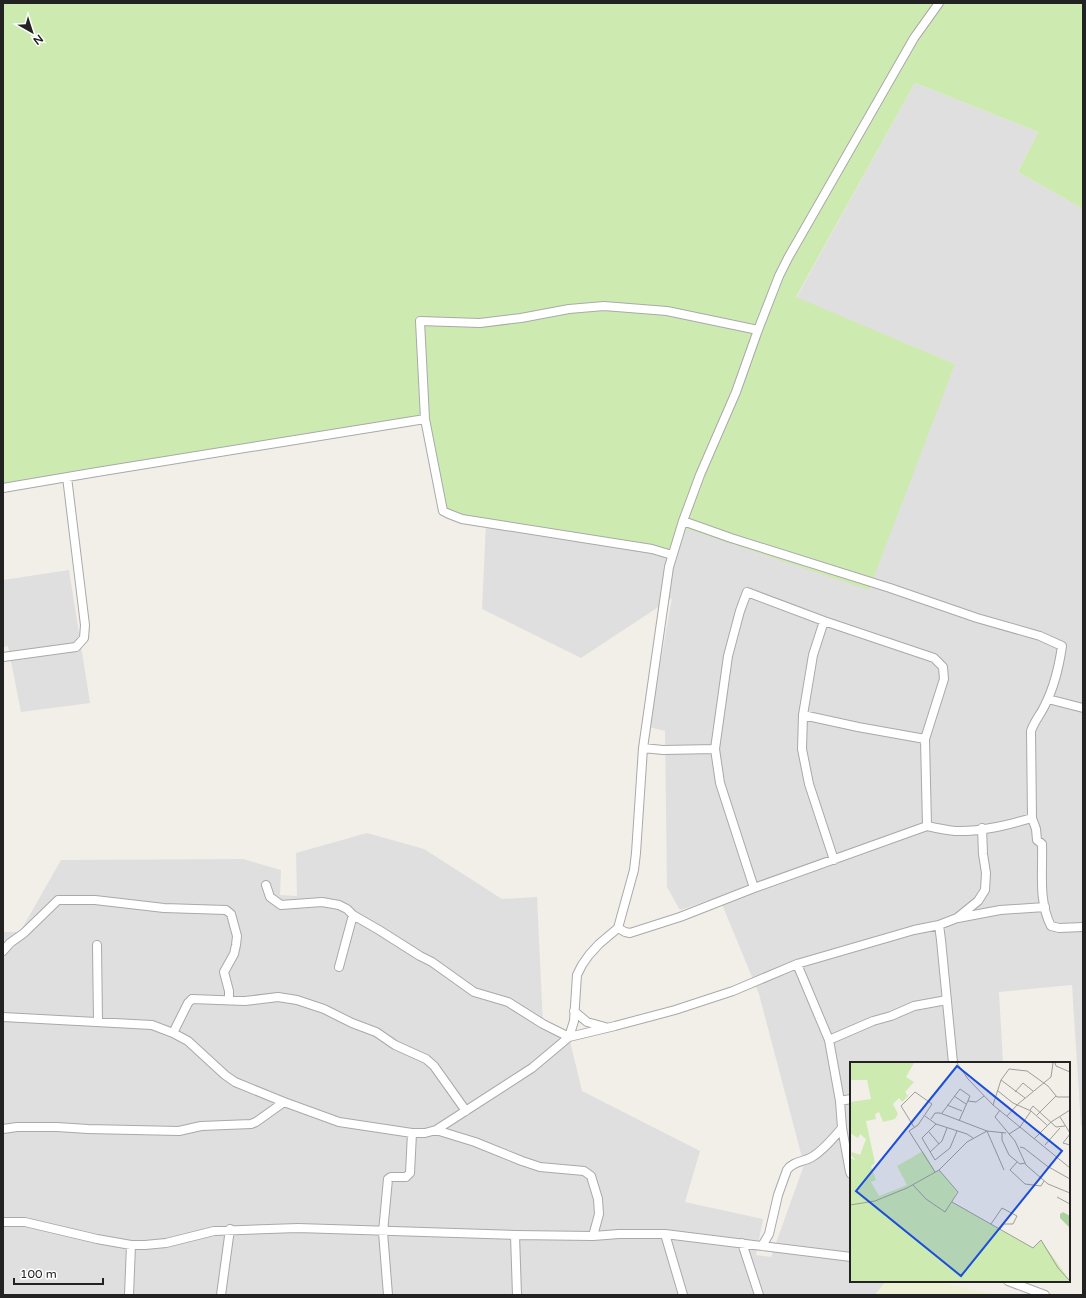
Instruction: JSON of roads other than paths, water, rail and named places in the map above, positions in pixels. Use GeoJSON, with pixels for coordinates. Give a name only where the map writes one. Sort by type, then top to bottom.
{"type":"FeatureCollection","features":[{"type":"Feature","properties":{"kind":"street"},"geometry":{"type":"LineString","coordinates":[[569,1037],[574,1021],[577,975],[582,965],[599,944],[618,928],[634,870],[643,748],[669,567],[683,521],[700,475],[736,392],[779,276],[914,38],[939,3]]}},
{"type":"Feature","properties":{"kind":"street"},"geometry":{"type":"LineString","coordinates":[[672,555],[652,549],[462,519],[444,511],[425,419],[420,322],[480,323],[521,318],[569,309],[604,306],[667,312],[758,330]]}},
{"type":"Feature","properties":{"kind":"street"},"geometry":{"type":"LineString","coordinates":[[3,488],[425,419]]}},
{"type":"Feature","properties":{"kind":"street"},"geometry":{"type":"LineString","coordinates":[[3,658],[76,646],[84,638],[85,625],[67,477]]}},
{"type":"Feature","properties":{"kind":"street"},"geometry":{"type":"LineString","coordinates":[[683,521],[977,618],[1040,636],[1062,646],[1059,668],[1048,699],[1031,731],[1032,818],[1037,840],[1042,844],[1043,899],[1047,917],[1051,926],[1059,928],[1083,927]]}},
{"type":"Feature","properties":{"kind":"street"},"geometry":{"type":"LineString","coordinates":[[754,888],[720,783],[715,749],[728,656],[740,611],[748,592],[824,621],[934,658],[943,667],[944,678],[925,739],[927,826]]}},
{"type":"Feature","properties":{"kind":"street"},"geometry":{"type":"LineString","coordinates":[[824,621],[813,655],[803,715],[802,749],[810,784],[834,860]]}},
{"type":"Feature","properties":{"kind":"street"},"geometry":{"type":"LineString","coordinates":[[1048,699],[1083,708]]}},
{"type":"Feature","properties":{"kind":"street"},"geometry":{"type":"LineString","coordinates":[[803,715],[925,739]]}},
{"type":"Feature","properties":{"kind":"street"},"geometry":{"type":"LineString","coordinates":[[643,748],[663,750],[715,749]]}},
{"type":"Feature","properties":{"kind":"street"},"geometry":{"type":"LineString","coordinates":[[618,928],[630,933],[680,917],[754,888],[927,826],[956,831],[968,831],[1004,826],[1032,818]]}},
{"type":"Feature","properties":{"kind":"street"},"geometry":{"type":"LineString","coordinates":[[957,918],[978,901],[985,890],[986,873],[983,854],[982,828]]}},
{"type":"Feature","properties":{"kind":"street"},"geometry":{"type":"LineString","coordinates":[[266,884],[270,897],[281,905],[322,902],[339,905],[347,909],[354,915],[432,962],[474,992],[508,1002],[543,1024],[569,1037]]}},
{"type":"Feature","properties":{"kind":"street"},"geometry":{"type":"LineString","coordinates":[[3,951],[58,900],[95,900],[164,908],[226,910],[231,914],[237,936],[234,954],[224,972],[229,990],[229,1000]]}},
{"type":"Feature","properties":{"kind":"street"},"geometry":{"type":"LineString","coordinates":[[3,1017],[152,1025],[173,1033],[194,1046],[235,1082],[284,1102],[339,1122],[412,1133],[425,1133],[436,1130],[532,1068],[569,1037],[608,1028],[706,1000],[734,991],[797,964],[914,930],[939,925],[957,918],[1000,910],[1045,907]]}},
{"type":"Feature","properties":{"kind":"street"},"geometry":{"type":"LineString","coordinates":[[339,968],[354,915]]}},
{"type":"Feature","properties":{"kind":"street"},"geometry":{"type":"LineString","coordinates":[[939,925],[953,1062]]}},
{"type":"Feature","properties":{"kind":"street"},"geometry":{"type":"LineString","coordinates":[[97,945],[98,1021]]}},
{"type":"Feature","properties":{"kind":"street"},"geometry":{"type":"LineString","coordinates":[[797,964],[829,1040],[840,1101],[842,1128],[850,1172]]}},
{"type":"Feature","properties":{"kind":"street"},"geometry":{"type":"LineString","coordinates":[[173,1033],[188,1002],[192,999],[245,1001],[278,997],[297,1000],[376,1032],[395,1045],[426,1059],[431,1063],[466,1111]]}},
{"type":"Feature","properties":{"kind":"street"},"geometry":{"type":"LineString","coordinates":[[829,1040],[873,1021],[891,1016],[914,1006],[946,1000]]}},
{"type":"Feature","properties":{"kind":"street"},"geometry":{"type":"LineString","coordinates":[[574,1011],[587,1022],[608,1028]]}},
{"type":"Feature","properties":{"kind":"street"},"geometry":{"type":"LineString","coordinates":[[840,1101],[850,1099]]}},
{"type":"Feature","properties":{"kind":"street"},"geometry":{"type":"LineString","coordinates":[[3,1129],[17,1127],[57,1127],[88,1130],[179,1131],[201,1126],[251,1124],[284,1102]]}},
{"type":"Feature","properties":{"kind":"street"},"geometry":{"type":"LineString","coordinates":[[762,1246],[769,1234],[778,1196],[789,1166],[821,1151],[842,1128]]}},
{"type":"Feature","properties":{"kind":"street"},"geometry":{"type":"LineString","coordinates":[[436,1130],[475,1142],[540,1167],[584,1171],[588,1173],[591,1176],[598,1199],[599,1214],[593,1236]]}},
{"type":"Feature","properties":{"kind":"street"},"geometry":{"type":"LineString","coordinates":[[388,1295],[384,1232],[388,1179],[390,1177],[406,1177],[410,1173],[412,1133]]}},
{"type":"Feature","properties":{"kind":"street"},"geometry":{"type":"LineString","coordinates":[[3,1222],[25,1222],[73,1234],[131,1245],[166,1243],[214,1231],[298,1228],[384,1232],[515,1235],[593,1236],[620,1234],[666,1234],[850,1257]]}},
{"type":"Feature","properties":{"kind":"street"},"geometry":{"type":"LineString","coordinates":[[221,1295],[230,1230]]}},
{"type":"Feature","properties":{"kind":"street"},"geometry":{"type":"LineString","coordinates":[[666,1234],[683,1295]]}},
{"type":"Feature","properties":{"kind":"street"},"geometry":{"type":"LineString","coordinates":[[515,1235],[517,1295]]}},
{"type":"Feature","properties":{"kind":"street"},"geometry":{"type":"LineString","coordinates":[[742,1243],[759,1295]]}},
{"type":"Feature","properties":{"kind":"street"},"geometry":{"type":"LineString","coordinates":[[129,1295],[131,1245]]}},
{"type":"Feature","properties":{"kind":"street"},"geometry":{"type":"LineString","coordinates":[[1011,1282],[1046,1295]]}}]}
